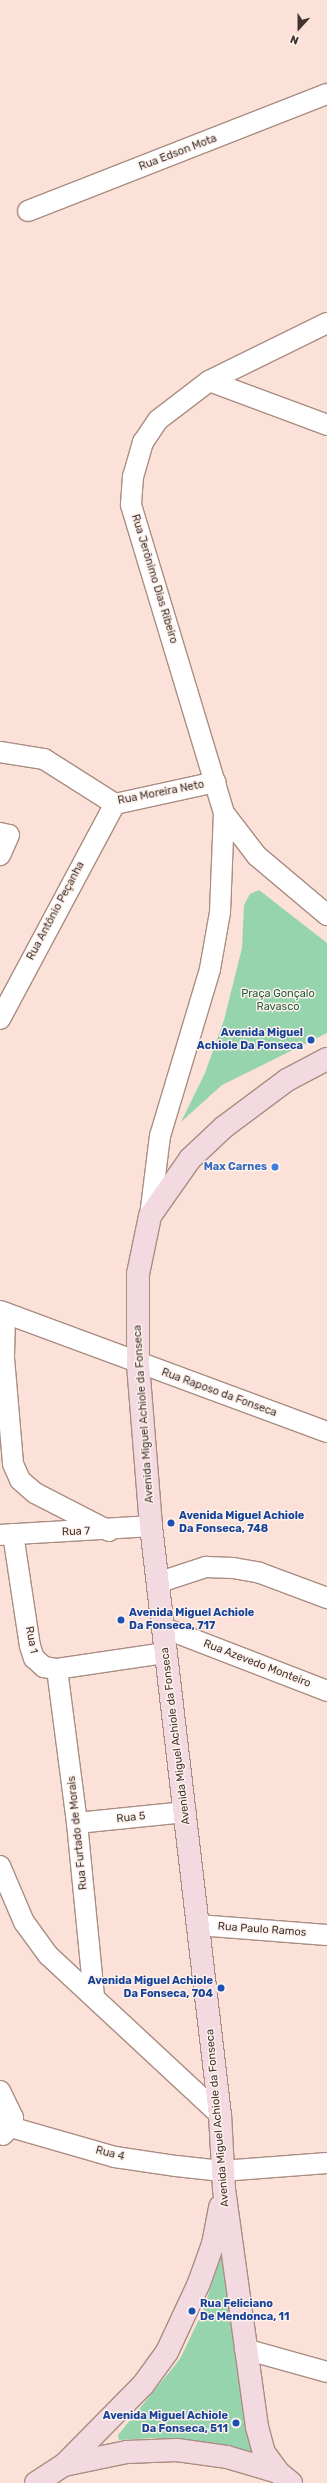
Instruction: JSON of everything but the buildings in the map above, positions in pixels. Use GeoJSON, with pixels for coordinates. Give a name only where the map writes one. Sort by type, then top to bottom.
{"type":"FeatureCollection","features":[{"type":"Feature","properties":{"kind":"street","name":"Rua Edson Mota"},"geometry":{"type":"LineString","coordinates":[[28,211],[327,94]]}},
{"type":"Feature","properties":{"kind":"street","name":"Rua Jerônimo Dias Ribeiro"},"geometry":{"type":"LineString","coordinates":[[150,1216],[160,1136],[210,969],[220,912],[224,813],[216,782],[131,505],[133,476],[143,442],[158,420],[209,381],[327,323]]}},
{"type":"Feature","properties":{"kind":"street"},"geometry":{"type":"LineString","coordinates":[[209,381],[327,425]]}},
{"type":"Feature","properties":{"kind":"street","name":"Rua Moreira Neto"},"geometry":{"type":"LineString","coordinates":[[0,752],[44,759],[115,804],[216,782]]}},
{"type":"Feature","properties":{"kind":"street","name":"Rua Antônio Peçanha"},"geometry":{"type":"LineString","coordinates":[[0,1019],[115,804]]}},
{"type":"Feature","properties":{"kind":"street","name":"Rua Jerônimo Dias Ribeiro"},"geometry":{"type":"LineString","coordinates":[[224,813],[257,856],[327,915]]}},
{"type":"Feature","properties":{"kind":"street"},"geometry":{"type":"LineString","coordinates":[[0,833],[9,835],[0,855]]}},
{"type":"Feature","properties":{"kind":"street","name":"Avenida Miguel Achiole da Fonseca"},"geometry":{"type":"LineString","coordinates":[[284,2478],[264,2453],[245,2349],[223,2179],[220,2115],[151,1526],[138,1364],[138,1274],[150,1216],[190,1159],[224,1127],[287,1080],[327,1059]]}},
{"type":"Feature","properties":{"kind":"street"},"geometry":{"type":"LineString","coordinates":[[2,1312],[4,1358],[13,1464],[20,1480],[35,1493],[109,1531]]}},
{"type":"Feature","properties":{"kind":"street","name":"Rua Raposo da Fonseca"},"geometry":{"type":"LineString","coordinates":[[2,1312],[138,1364],[327,1432]]}},
{"type":"Feature","properties":{"kind":"street","name":"Rua 7"},"geometry":{"type":"LineString","coordinates":[[6,1535],[109,1531],[151,1526]]}},
{"type":"Feature","properties":{"kind":"street","name":"Rua 1"},"geometry":{"type":"LineString","coordinates":[[6,1535],[30,1646],[39,1663],[57,1669],[166,1653]]}},
{"type":"Feature","properties":{"kind":"street"},"geometry":{"type":"LineString","coordinates":[[157,1583],[206,1567],[233,1568],[260,1574],[327,1598]]}},
{"type":"Feature","properties":{"kind":"street","name":"Rua Azevedo Monteiro"},"geometry":{"type":"LineString","coordinates":[[164,1628],[327,1691]]}},
{"type":"Feature","properties":{"kind":"street","name":"Rua Furtado de Morais"},"geometry":{"type":"LineString","coordinates":[[57,1669],[78,1823],[94,1998]]}},
{"type":"Feature","properties":{"kind":"street","name":"Rua 5"},"geometry":{"type":"LineString","coordinates":[[78,1823],[185,1812]]}},
{"type":"Feature","properties":{"kind":"street"},"geometry":{"type":"LineString","coordinates":[[0,1866],[24,1922],[48,1955],[220,2115]]}},
{"type":"Feature","properties":{"kind":"street","name":"Rua Paulo Ramos"},"geometry":{"type":"LineString","coordinates":[[198,1925],[327,1935]]}},
{"type":"Feature","properties":{"kind":"street"},"geometry":{"type":"LineString","coordinates":[[0,2091],[12,2111],[4,2129]]}},
{"type":"Feature","properties":{"kind":"street","name":"Rua 4"},"geometry":{"type":"LineString","coordinates":[[4,2129],[115,2156],[223,2179],[327,2163]]}},
{"type":"Feature","properties":{"kind":"street"},"geometry":{"type":"LineString","coordinates":[[36,2483],[64,2465],[143,2385],[167,2352],[210,2251],[223,2179]]}},
{"type":"Feature","properties":{"kind":"street"},"geometry":{"type":"LineString","coordinates":[[245,2349],[327,2372]]}},
{"type":"Feature","properties":{"kind":"street"},"geometry":{"type":"LineString","coordinates":[[64,2465],[127,2452],[177,2450],[227,2457],[284,2478]]}},
{"type":"Feature","properties":{"kind":"green space","name":"Praça Gonçalo Ravasco"},"geometry":{"type":"Polygon","coordinates":[[[259,890],[327,943],[327,1033],[222,1085],[181,1122],[205,1073],[224,1020],[242,948],[244,905],[250,894],[259,890]]]}},
{"type":"Feature","properties":{"kind":"green space"},"geometry":{"type":"Polygon","coordinates":[[[221,2255],[252,2453],[155,2438],[119,2440],[118,2435],[180,2359],[203,2311],[221,2255]]]}},
{"type":"Feature","properties":{"kind":"place","name":"Avenida Miguel Achiole Da Fonseca"},"geometry":{"type":"Point","coordinates":[311,1040]}},
{"type":"Feature","properties":{"kind":"place","name":"Max Carnes"},"geometry":{"type":"Point","coordinates":[275,1167]}},
{"type":"Feature","properties":{"kind":"place","name":"Avenida Miguel Achiole Da Fonseca, 748"},"geometry":{"type":"Point","coordinates":[171,1523]}},
{"type":"Feature","properties":{"kind":"place","name":"Avenida Miguel Achiole Da Fonseca, 717"},"geometry":{"type":"Point","coordinates":[121,1620]}},
{"type":"Feature","properties":{"kind":"place","name":"Avenida Miguel Achiole Da Fonseca, 704"},"geometry":{"type":"Point","coordinates":[221,1988]}},
{"type":"Feature","properties":{"kind":"place","name":"Rua Feliciano De Mendonca, 11"},"geometry":{"type":"Point","coordinates":[192,2311]}},
{"type":"Feature","properties":{"kind":"place","name":"Avenida Miguel Achiole Da Fonseca, 511"},"geometry":{"type":"Point","coordinates":[236,2423]}}]}
